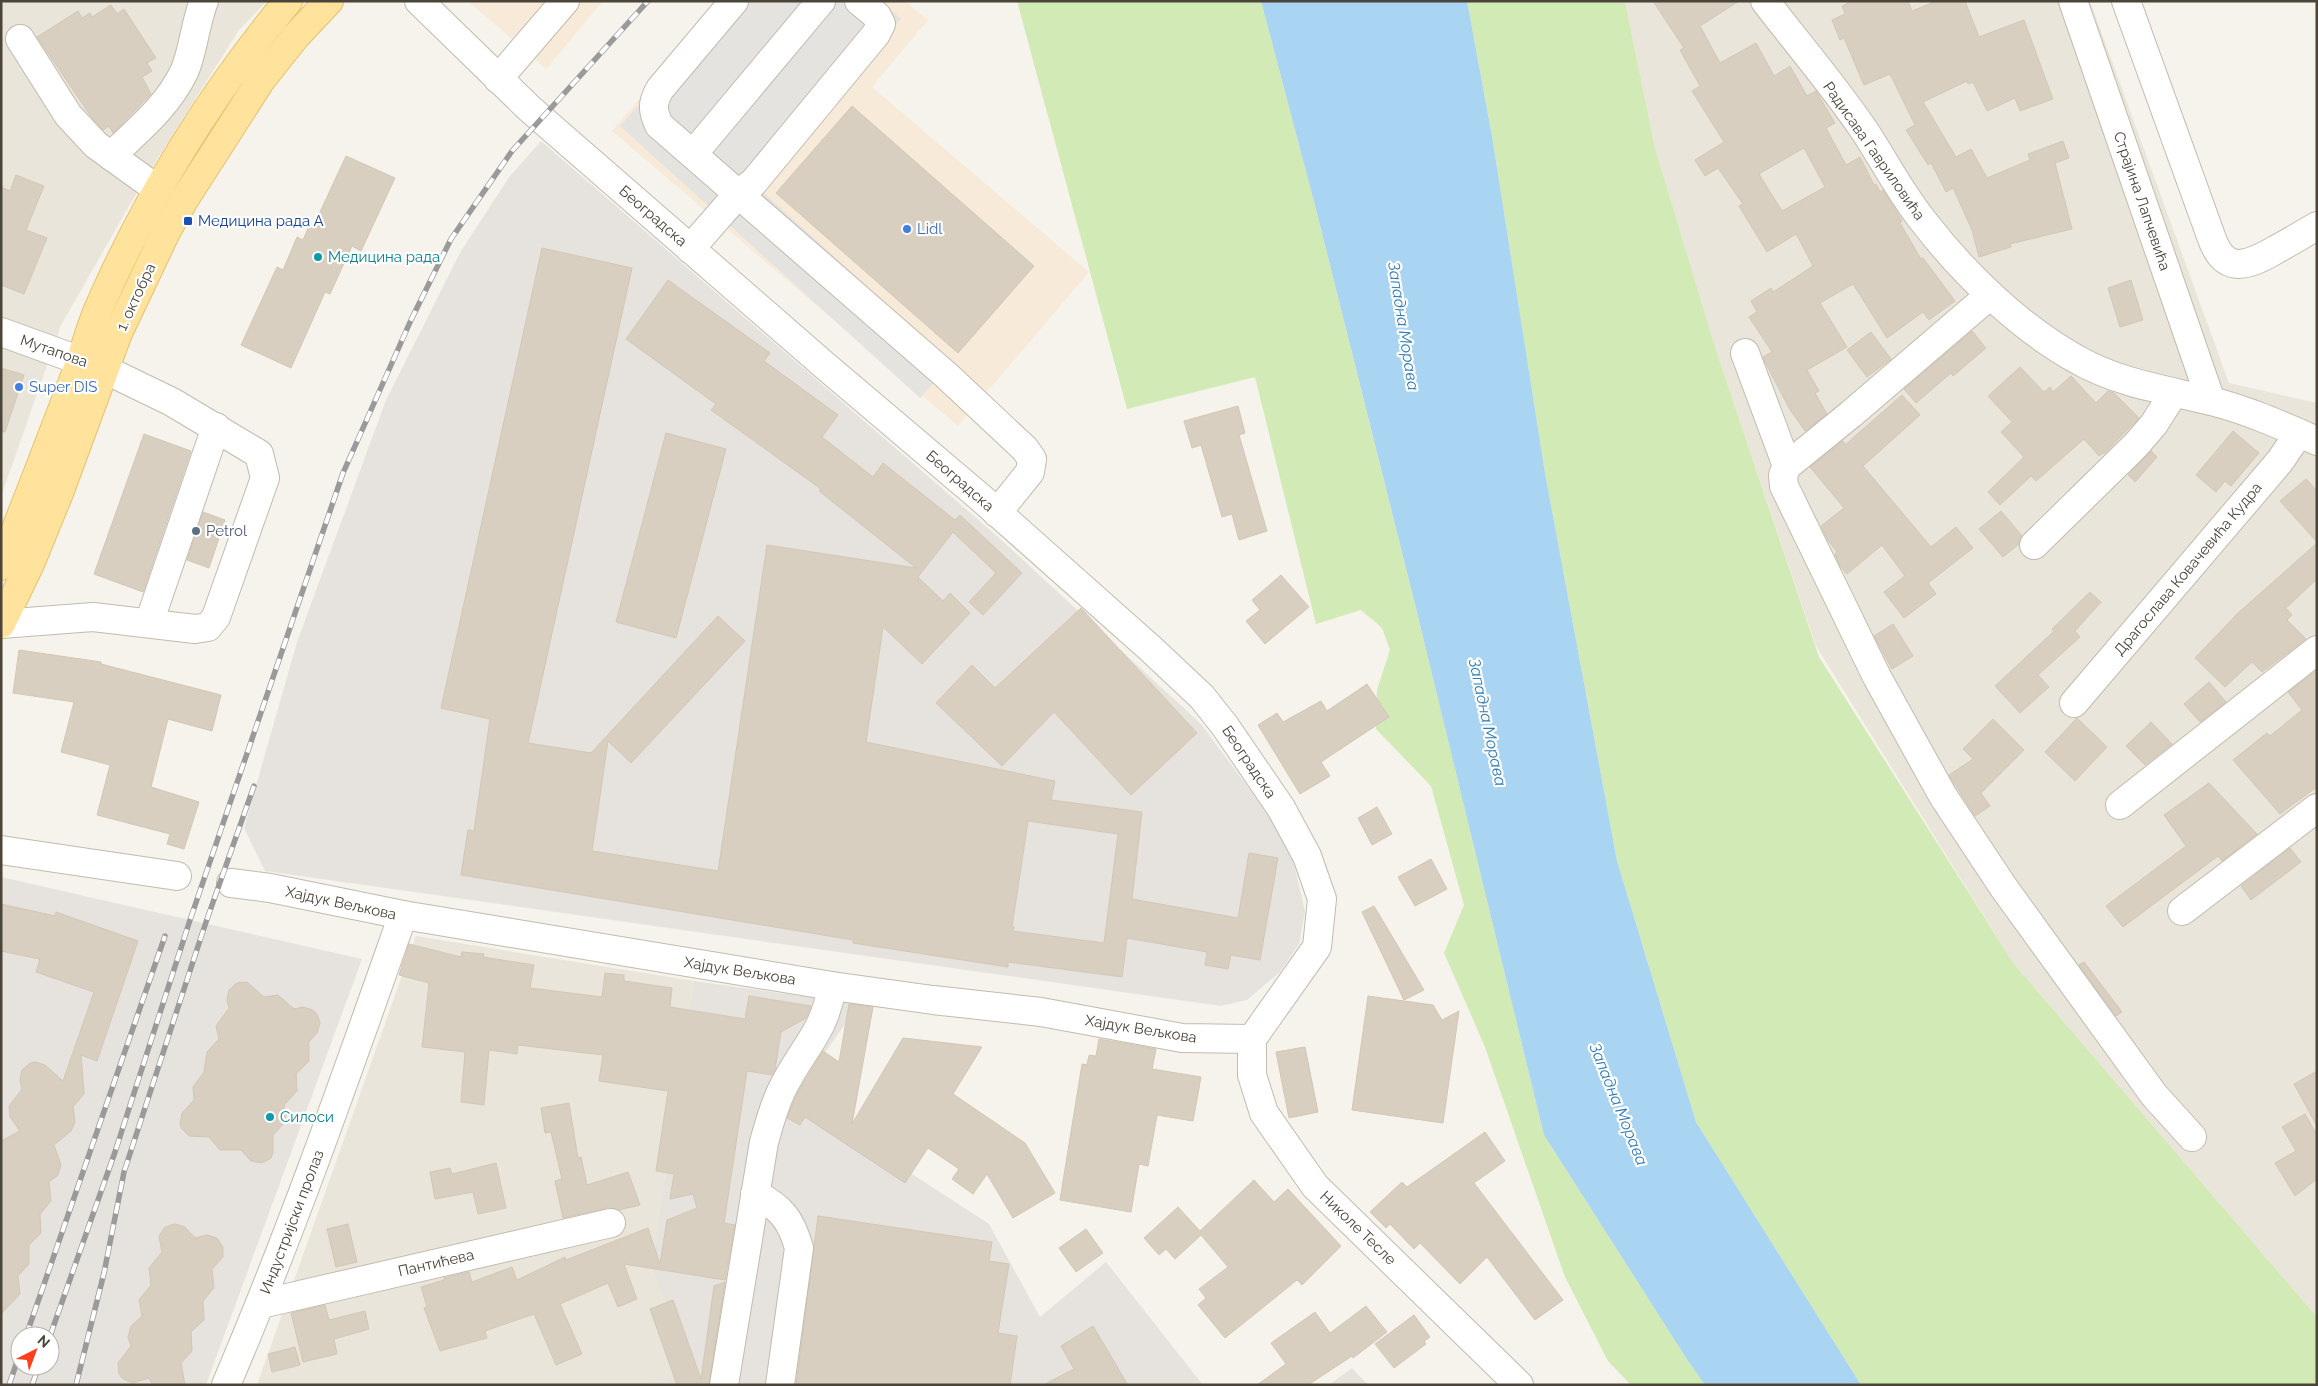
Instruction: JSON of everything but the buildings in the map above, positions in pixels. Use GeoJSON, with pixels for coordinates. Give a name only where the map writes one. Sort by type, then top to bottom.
{"type":"FeatureCollection","features":[{"type":"Feature","properties":{"kind":"main road","name":"1. октобра"},"geometry":{"type":"LineString","coordinates":[[1,566],[81,360],[100,305],[156,189],[240,64],[288,1]]}},
{"type":"Feature","properties":{"kind":"main road","name":"1. октобра"},"geometry":{"type":"LineString","coordinates":[[1,624],[30,564],[52,511],[126,317],[184,200],[261,80],[296,36],[329,1]]}},
{"type":"Feature","properties":{"kind":"street"},"geometry":{"type":"LineString","coordinates":[[111,156],[162,107],[184,71],[197,17],[204,1]]}},
{"type":"Feature","properties":{"kind":"street","name":"Београдска"},"geometry":{"type":"LineString","coordinates":[[419,1],[498,79],[690,249],[997,513],[1202,697],[1225,726],[1281,808],[1307,856],[1322,899],[1317,948],[1252,1039]]}},
{"type":"Feature","properties":{"kind":"street"},"geometry":{"type":"LineString","coordinates":[[498,79],[565,1]]}},
{"type":"Feature","properties":{"kind":"street"},"geometry":{"type":"LineString","coordinates":[[734,1],[660,88],[652,103],[654,114],[659,124],[946,375],[1025,449],[1032,459],[1030,472],[997,513]]}},
{"type":"Feature","properties":{"kind":"street"},"geometry":{"type":"LineString","coordinates":[[693,154],[821,1]]}},
{"type":"Feature","properties":{"kind":"street"},"geometry":{"type":"LineString","coordinates":[[690,249],[739,192],[753,183],[876,34],[881,24],[877,16],[859,1]]}},
{"type":"Feature","properties":{"kind":"street","name":"Радисава Гавриловића"},"geometry":{"type":"LineString","coordinates":[[1765,1],[1863,129],[1923,222],[1990,295],[2048,341],[2078,361],[2112,375],[2173,394],[2212,401]]}},
{"type":"Feature","properties":{"kind":"street","name":"Страјина Лапчевића"},"geometry":{"type":"LineString","coordinates":[[2072,1],[2212,401]]}},
{"type":"Feature","properties":{"kind":"street"},"geometry":{"type":"LineString","coordinates":[[2126,1],[2214,244],[2222,257],[2238,265],[2256,262],[2317,226]]}},
{"type":"Feature","properties":{"kind":"street"},"geometry":{"type":"LineString","coordinates":[[20,39],[68,115],[96,145],[156,189]]}},
{"type":"Feature","properties":{"kind":"street"},"geometry":{"type":"LineString","coordinates":[[1990,295],[1787,466],[1783,475],[1784,486],[1877,677],[1943,796],[2004,888],[2148,1087],[2192,1137]]}},
{"type":"Feature","properties":{"kind":"street","name":"Мутапова"},"geometry":{"type":"LineString","coordinates":[[1,332],[106,370],[172,402],[259,454],[265,478],[216,617],[208,627],[196,629],[149,623]]}},
{"type":"Feature","properties":{"kind":"street"},"geometry":{"type":"LineString","coordinates":[[1745,353],[1787,466]]}},
{"type":"Feature","properties":{"kind":"street"},"geometry":{"type":"LineString","coordinates":[[2034,545],[2136,445],[2154,424],[2173,394]]}},
{"type":"Feature","properties":{"kind":"street","name":"Драгослава Ковачевића Кудра"},"geometry":{"type":"LineString","coordinates":[[2212,401],[2309,438]]}},
{"type":"Feature","properties":{"kind":"street"},"geometry":{"type":"LineString","coordinates":[[1,624],[93,617],[149,623],[216,427]]}},
{"type":"Feature","properties":{"kind":"street","name":"Драгослава Ковачевића Кудра"},"geometry":{"type":"LineString","coordinates":[[2086,703],[2280,461],[2309,438]]}},
{"type":"Feature","properties":{"kind":"street"},"geometry":{"type":"LineString","coordinates":[[2120,805],[2317,650]]}},
{"type":"Feature","properties":{"kind":"street"},"geometry":{"type":"LineString","coordinates":[[2182,911],[2317,808]]}},
{"type":"Feature","properties":{"kind":"street"},"geometry":{"type":"LineString","coordinates":[[1,850],[177,876]]}},
{"type":"Feature","properties":{"kind":"street","name":"Хајдук Вељкова"},"geometry":{"type":"LineString","coordinates":[[231,883],[270,888],[403,915],[832,986],[1041,1012],[1182,1038],[1252,1039]]}},
{"type":"Feature","properties":{"kind":"street","name":"Индустријски пролаз"},"geometry":{"type":"LineString","coordinates":[[226,1385],[261,1304],[310,1175],[403,915]]}},
{"type":"Feature","properties":{"kind":"street"},"geometry":{"type":"LineString","coordinates":[[724,1385],[755,1194],[770,1120],[786,1081],[818,1032],[828,1008],[832,986]]}},
{"type":"Feature","properties":{"kind":"street","name":"Николе Тесле"},"geometry":{"type":"LineString","coordinates":[[1252,1039],[1252,1076],[1264,1113],[1315,1186],[1519,1385]]}},
{"type":"Feature","properties":{"kind":"street"},"geometry":{"type":"LineString","coordinates":[[755,1194],[770,1202],[782,1212],[793,1228],[799,1248],[780,1385]]}},
{"type":"Feature","properties":{"kind":"street","name":"Пантићева"},"geometry":{"type":"LineString","coordinates":[[261,1304],[612,1223]]}},
{"type":"Feature","properties":{"kind":"shaded area"},"geometry":{"type":"Polygon","coordinates":[[[1,1],[267,1],[239,30],[144,180],[61,325],[1,497],[1,1]]]}},
{"type":"Feature","properties":{"kind":"shaded area"},"geometry":{"type":"Polygon","coordinates":[[[468,1],[603,1],[546,69],[468,1]]]}},
{"type":"Feature","properties":{"kind":"shaded area"},"geometry":{"type":"Polygon","coordinates":[[[722,1],[905,1],[928,20],[872,87],[1089,272],[958,426],[612,131],[722,1]]]}},
{"type":"Feature","properties":{"kind":"shaded area"},"geometry":{"type":"Polygon","coordinates":[[[732,1],[881,1],[901,19],[753,183],[952,363],[920,398],[620,126],[732,1]]]}},
{"type":"Feature","properties":{"kind":"shaded area"},"geometry":{"type":"Polygon","coordinates":[[[1625,1],[2090,1],[2229,383],[2317,403],[2317,1317],[2014,964],[1816,646],[1716,350],[1655,148],[1625,1]]]}},
{"type":"Feature","properties":{"kind":"shaded area"},"geometry":{"type":"Polygon","coordinates":[[[541,141],[998,537],[1201,724],[1276,825],[1294,863],[1305,912],[1299,944],[1280,972],[1247,1000],[1221,1006],[265,871],[244,828],[297,642],[386,400],[461,251],[510,176],[541,141]]]}},
{"type":"Feature","properties":{"kind":"shaded area"},"geometry":{"type":"Polygon","coordinates":[[[1,877],[362,959],[206,1385],[1,1385],[1,877]]]}},
{"type":"Feature","properties":{"kind":"shaded area"},"geometry":{"type":"Polygon","coordinates":[[[416,936],[694,981],[651,1267],[694,1367],[652,1385],[257,1385],[416,936]]]}},
{"type":"Feature","properties":{"kind":"shaded area"},"geometry":{"type":"Polygon","coordinates":[[[694,981],[859,1004],[794,1097],[989,1224],[1040,1317],[1106,1262],[1203,1385],[652,1385],[693,1367],[651,1267],[694,981]]]}},
{"type":"Feature","properties":{"kind":"shaded area"},"geometry":{"type":"Polygon","coordinates":[[[1352,1368],[1368,1385],[1329,1385],[1352,1368]]]}},
{"type":"Feature","properties":{"kind":"green space"},"geometry":{"type":"Polygon","coordinates":[[[1017,1],[1261,1],[1317,213],[1413,596],[1544,1135],[1705,1385],[1631,1385],[1608,1361],[1565,1277],[1485,1047],[1444,953],[1464,905],[1431,786],[1376,729],[1377,690],[1390,650],[1382,628],[1361,610],[1316,624],[1255,377],[1127,409],[1017,1]]]}},
{"type":"Feature","properties":{"kind":"green space"},"geometry":{"type":"Polygon","coordinates":[[[1467,1],[1625,1],[1655,148],[1716,350],[1819,657],[2014,964],[2317,1317],[2317,1385],[1861,1385],[1696,1122],[1617,861],[1545,473],[1492,136],[1467,1]]]}},
{"type":"Feature","properties":{"kind":"water","name":"Западна Морава"},"geometry":{"type":"Polygon","coordinates":[[[1261,1],[1467,1],[1492,136],[1545,473],[1617,861],[1696,1122],[1861,1385],[1705,1385],[1544,1135],[1413,596],[1317,213],[1261,1]]]}},
{"type":"Feature","properties":{"kind":"railway"},"geometry":{"type":"LineString","coordinates":[[54,1326],[115,1152],[190,920],[343,473],[411,320],[451,239],[512,151],[648,1]]}},
{"type":"Feature","properties":{"kind":"railway"},"geometry":{"type":"LineString","coordinates":[[76,1385],[104,1273],[124,1172],[205,925],[254,786]]}},
{"type":"Feature","properties":{"kind":"railway"},"geometry":{"type":"LineString","coordinates":[[29,1326],[165,936]]}},
{"type":"Feature","properties":{"kind":"railway"},"geometry":{"type":"LineString","coordinates":[[9,1385],[12,1376]]}},
{"type":"Feature","properties":{"kind":"railway"},"geometry":{"type":"LineString","coordinates":[[32,1385],[35,1376]]}},
{"type":"Feature","properties":{"kind":"place","name":"Медицина рада А"},"geometry":{"type":"Point","coordinates":[188,221]}},
{"type":"Feature","properties":{"kind":"place","name":"Lidl"},"geometry":{"type":"Point","coordinates":[907,229]}},
{"type":"Feature","properties":{"kind":"place","name":"Медицина рада"},"geometry":{"type":"Point","coordinates":[318,257]}},
{"type":"Feature","properties":{"kind":"place","name":"Super DIS"},"geometry":{"type":"Point","coordinates":[19,387]}},
{"type":"Feature","properties":{"kind":"place","name":"Petrol"},"geometry":{"type":"Point","coordinates":[196,531]}},
{"type":"Feature","properties":{"kind":"place","name":"Силоси"},"geometry":{"type":"Point","coordinates":[270,1117]}}]}
